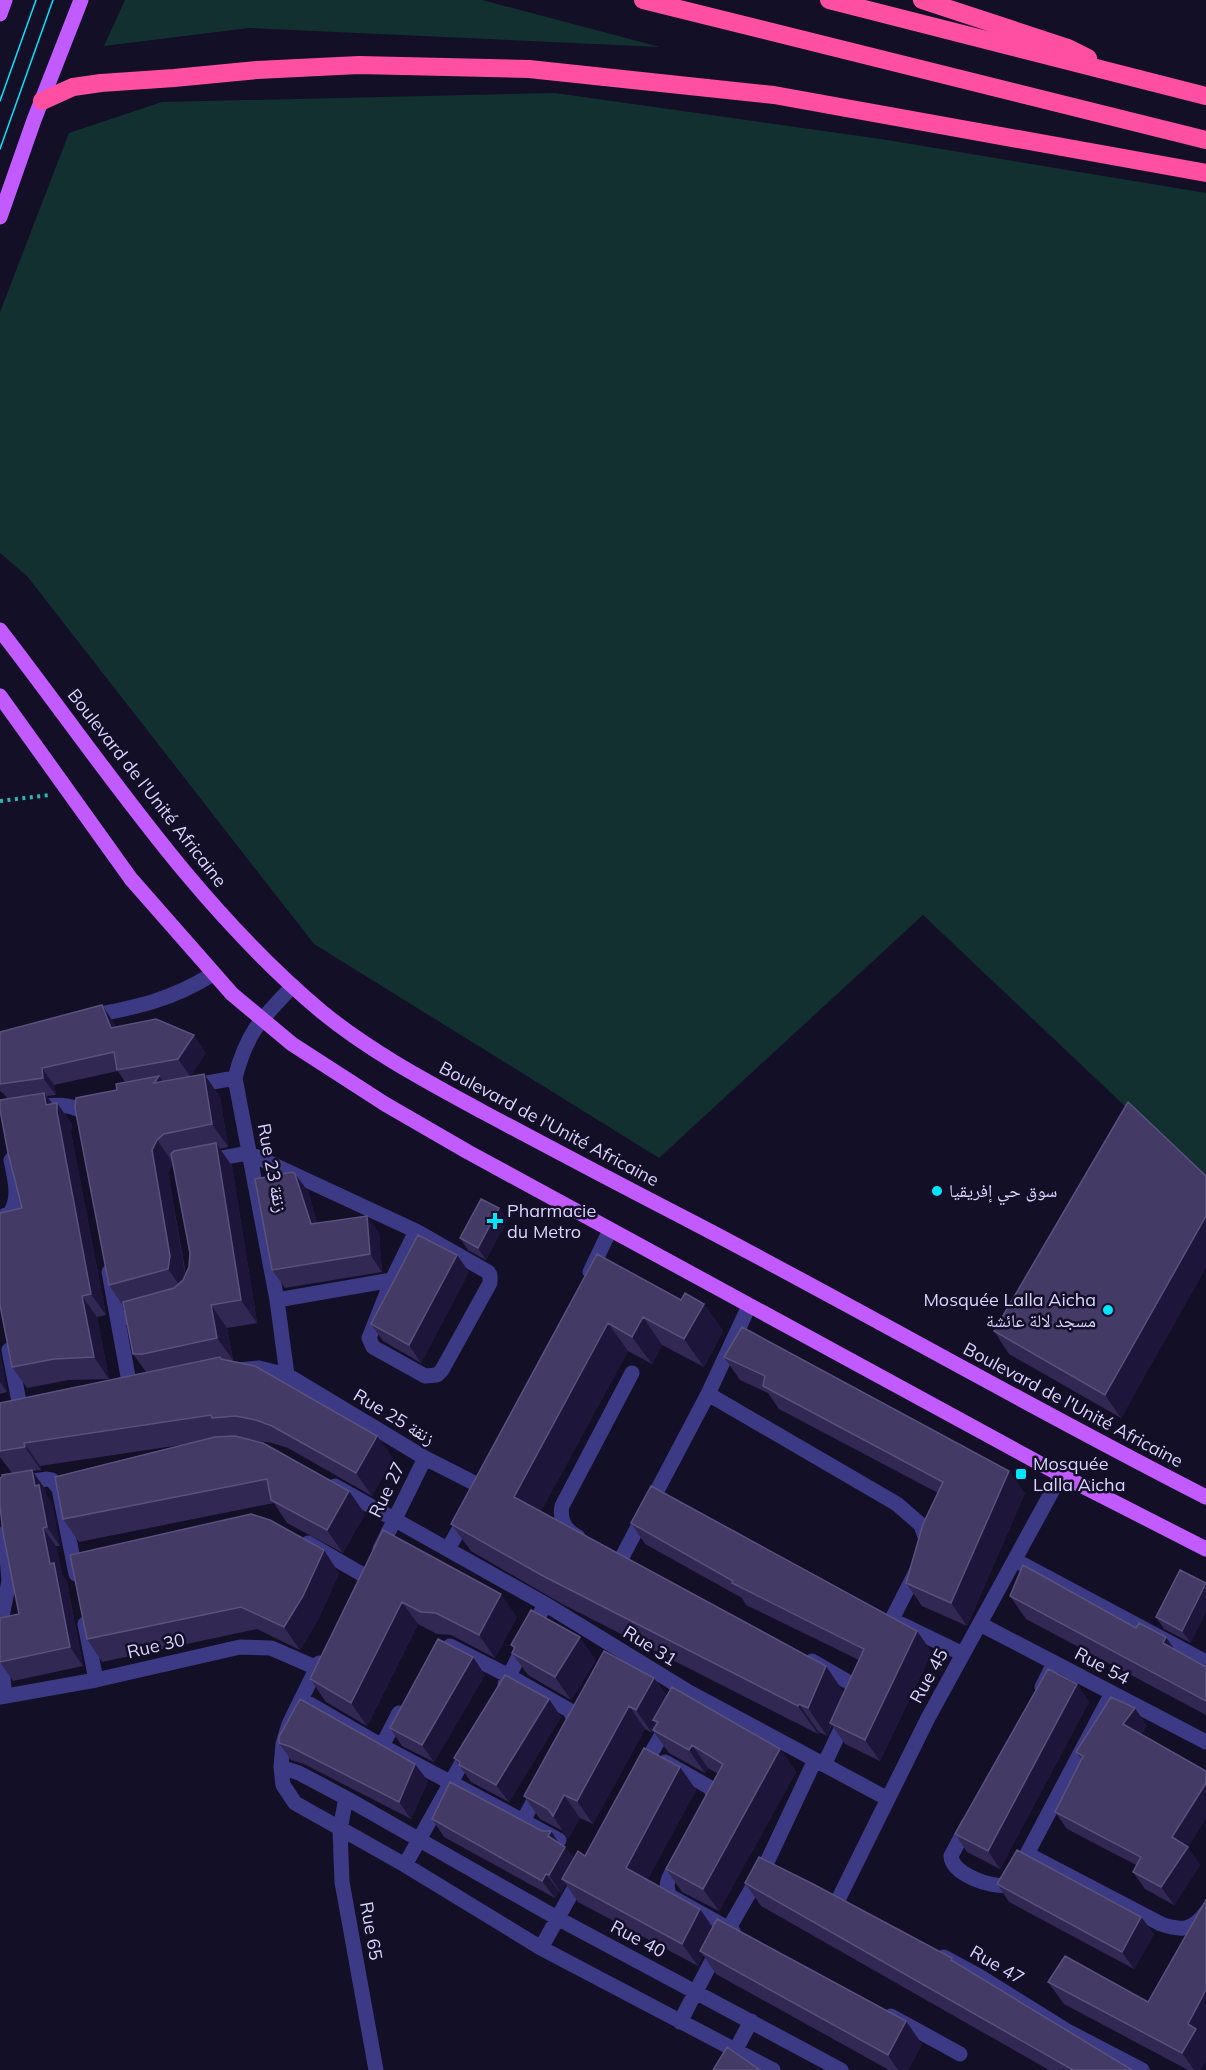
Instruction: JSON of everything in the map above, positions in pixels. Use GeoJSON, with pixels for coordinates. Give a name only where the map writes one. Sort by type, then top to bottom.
{"type":"FeatureCollection","features":[{"type":"Feature","properties":{"kind":"highway"},"geometry":{"type":"LineString","coordinates":[[643,0],[1206,140]]}},
{"type":"Feature","properties":{"kind":"highway"},"geometry":{"type":"LineString","coordinates":[[830,0],[1206,96]]}},
{"type":"Feature","properties":{"kind":"highway"},"geometry":{"type":"LineString","coordinates":[[922,0],[1068,48],[1128,76]]}},
{"type":"Feature","properties":{"kind":"highway"},"geometry":{"type":"LineString","coordinates":[[42,101],[73,87],[101,82],[257,70],[359,65],[529,69],[774,96],[1206,173]]}},
{"type":"Feature","properties":{"kind":"main road"},"geometry":{"type":"LineString","coordinates":[[0,14],[5,0]]}},
{"type":"Feature","properties":{"kind":"main road"},"geometry":{"type":"LineString","coordinates":[[0,217],[81,0]]}},
{"type":"Feature","properties":{"kind":"main road","name":"Boulevard de l'Unité Africaine"},"geometry":{"type":"LineString","coordinates":[[0,630],[192,882],[293,986],[352,1035],[458,1098],[735,1245],[1108,1448],[1206,1497]]}},
{"type":"Feature","properties":{"kind":"main road"},"geometry":{"type":"LineString","coordinates":[[0,696],[131,879],[232,994],[292,1044],[385,1104],[610,1230],[1061,1475],[1206,1549]]}},
{"type":"Feature","properties":{"kind":"street"},"geometry":{"type":"LineString","coordinates":[[80,1018],[159,1001],[188,990],[213,974]]}},
{"type":"Feature","properties":{"kind":"street","name":"Rue 23 زنقة"},"geometry":{"type":"LineString","coordinates":[[287,1375],[277,1300],[248,1153],[236,1078],[242,1053],[252,1032],[262,1018],[293,986]]}},
{"type":"Feature","properties":{"kind":"street"},"geometry":{"type":"LineString","coordinates":[[180,1088],[236,1078]]}},
{"type":"Feature","properties":{"kind":"street"},"geometry":{"type":"LineString","coordinates":[[26,1109],[61,1104],[72,1106],[87,1114]]}},
{"type":"Feature","properties":{"kind":"street"},"geometry":{"type":"LineString","coordinates":[[0,1218],[10,1213],[16,1194],[8,1144]]}},
{"type":"Feature","properties":{"kind":"street"},"geometry":{"type":"LineString","coordinates":[[187,1164],[248,1153],[416,1231],[479,1266],[490,1275],[490,1283],[442,1370],[425,1376],[373,1347],[369,1338],[392,1280],[416,1231]]}},
{"type":"Feature","properties":{"kind":"street"},"geometry":{"type":"LineString","coordinates":[[585,1282],[610,1230]]}},
{"type":"Feature","properties":{"kind":"street"},"geometry":{"type":"LineString","coordinates":[[105,1253],[131,1392]]}},
{"type":"Feature","properties":{"kind":"street"},"geometry":{"type":"LineString","coordinates":[[277,1300],[392,1280]]}},
{"type":"Feature","properties":{"kind":"street"},"geometry":{"type":"LineString","coordinates":[[621,1559],[661,1494],[749,1306]]}},
{"type":"Feature","properties":{"kind":"street"},"geometry":{"type":"LineString","coordinates":[[118,1320],[164,1308]]}},
{"type":"Feature","properties":{"kind":"street"},"geometry":{"type":"LineString","coordinates":[[6,1334],[21,1412]]}},
{"type":"Feature","properties":{"kind":"street","name":"Rue 25 زنقة"},"geometry":{"type":"LineString","coordinates":[[221,1373],[259,1368],[287,1375],[424,1458],[485,1482],[448,1549]]}},
{"type":"Feature","properties":{"kind":"street"},"geometry":{"type":"LineString","coordinates":[[592,1544],[567,1529],[561,1511],[632,1374]]}},
{"type":"Feature","properties":{"kind":"street"},"geometry":{"type":"LineString","coordinates":[[708,1394],[897,1504],[921,1525],[928,1544],[926,1554],[886,1616],[963,1654]]}},
{"type":"Feature","properties":{"kind":"street","name":"Rue 27"},"geometry":{"type":"LineString","coordinates":[[291,1534],[362,1580],[395,1520],[424,1458]]}},
{"type":"Feature","properties":{"kind":"street","name":"Rue 45"},"geometry":{"type":"LineString","coordinates":[[838,1900],[928,1718],[1061,1475]]}},
{"type":"Feature","properties":{"kind":"street"},"geometry":{"type":"LineString","coordinates":[[0,1486],[47,1479],[65,1488],[80,1563],[78,1588]]}},
{"type":"Feature","properties":{"kind":"street","name":"Rue 31"},"geometry":{"type":"LineString","coordinates":[[324,1480],[545,1604],[681,1700],[820,1762],[888,1799]]}},
{"type":"Feature","properties":{"kind":"street"},"geometry":{"type":"LineString","coordinates":[[0,1627],[9,1581],[1,1503]]}},
{"type":"Feature","properties":{"kind":"street"},"geometry":{"type":"LineString","coordinates":[[1014,1560],[1206,1662]]}},
{"type":"Feature","properties":{"kind":"street"},"geometry":{"type":"LineString","coordinates":[[499,1695],[545,1604]]}},
{"type":"Feature","properties":{"kind":"street"},"geometry":{"type":"LineString","coordinates":[[82,1611],[96,1680]]}},
{"type":"Feature","properties":{"kind":"street","name":"Rue 54"},"geometry":{"type":"LineString","coordinates":[[980,1624],[1206,1742]]}},
{"type":"Feature","properties":{"kind":"street"},"geometry":{"type":"LineString","coordinates":[[434,1647],[442,1643],[447,1644],[573,1713],[574,1728],[568,1738]]}},
{"type":"Feature","properties":{"kind":"street","name":"Rue 30"},"geometry":{"type":"LineString","coordinates":[[2,1696],[96,1680],[240,1647],[271,1648],[317,1668]]}},
{"type":"Feature","properties":{"kind":"street"},"geometry":{"type":"LineString","coordinates":[[326,1650],[289,1724],[283,1744],[280,1767],[283,1785],[295,1803],[405,1865],[541,1948],[773,2070]]}},
{"type":"Feature","properties":{"kind":"street"},"geometry":{"type":"LineString","coordinates":[[0,1651],[2,1696]]}},
{"type":"Feature","properties":{"kind":"street"},"geometry":{"type":"LineString","coordinates":[[680,2022],[729,1928],[772,1865],[820,1762],[856,1697],[850,1683],[798,1653]]}},
{"type":"Feature","properties":{"kind":"street"},"geometry":{"type":"LineString","coordinates":[[1034,1702],[1054,1663]]}},
{"type":"Feature","properties":{"kind":"street"},"geometry":{"type":"LineString","coordinates":[[975,1811],[951,1856],[953,1865],[994,1886],[1006,1885],[1027,1854],[1112,1693]]}},
{"type":"Feature","properties":{"kind":"street"},"geometry":{"type":"LineString","coordinates":[[301,1699],[382,1746],[558,1840]]}},
{"type":"Feature","properties":{"kind":"street"},"geometry":{"type":"LineString","coordinates":[[633,1785],[681,1700]]}},
{"type":"Feature","properties":{"kind":"street"},"geometry":{"type":"LineString","coordinates":[[382,1746],[404,1704]]}},
{"type":"Feature","properties":{"kind":"street"},"geometry":{"type":"LineString","coordinates":[[405,1865],[478,1733]]}},
{"type":"Feature","properties":{"kind":"street"},"geometry":{"type":"LineString","coordinates":[[650,1755],[709,1787],[714,1793],[714,1798],[703,1817]]}},
{"type":"Feature","properties":{"kind":"street","name":"Rue 40"},"geometry":{"type":"LineString","coordinates":[[280,1767],[299,1773],[346,1798],[557,1918],[841,2070]]}},
{"type":"Feature","properties":{"kind":"street"},"geometry":{"type":"LineString","coordinates":[[522,1821],[545,1779]]}},
{"type":"Feature","properties":{"kind":"street","name":"Rue 65"},"geometry":{"type":"LineString","coordinates":[[346,1798],[340,1830],[342,1882],[376,2070]]}},
{"type":"Feature","properties":{"kind":"street"},"geometry":{"type":"LineString","coordinates":[[687,1845],[667,1882],[666,1890],[678,1901],[749,1939]]}},
{"type":"Feature","properties":{"kind":"street"},"geometry":{"type":"LineString","coordinates":[[1027,1854],[1161,1924],[1176,1929],[1191,1926],[1206,1912]]}},
{"type":"Feature","properties":{"kind":"street"},"geometry":{"type":"LineString","coordinates":[[541,1948],[586,1867]]}},
{"type":"Feature","properties":{"kind":"street","name":"Rue 47"},"geometry":{"type":"LineString","coordinates":[[928,1948],[979,1976],[1069,2032],[1142,2070]]}},
{"type":"Feature","properties":{"kind":"street"},"geometry":{"type":"LineString","coordinates":[[878,2009],[960,2054]]}},
{"type":"Feature","properties":{"kind":"street"},"geometry":{"type":"LineString","coordinates":[[725,2070],[751,2021]]}},
{"type":"Feature","properties":{"kind":"path"},"geometry":{"type":"LineString","coordinates":[[0,801],[69,793]]}},
{"type":"Feature","properties":{"kind":"green space"},"geometry":{"type":"Polygon","coordinates":[[[125,0],[482,0],[660,47],[249,28],[104,46],[125,0]]]}},
{"type":"Feature","properties":{"kind":"green space"},"geometry":{"type":"Polygon","coordinates":[[[555,93],[881,139],[1206,193],[1206,1183],[923,915],[659,1158],[314,944],[27,576],[0,553],[0,312],[69,133],[162,102],[555,93]]]}},
{"type":"Feature","properties":{"kind":"building"},"geometry":{"type":"Polygon","coordinates":[[[102,1005],[111,1028],[156,1019],[194,1035],[178,1059],[117,1070],[114,1052],[42,1068],[43,1078],[0,1084],[0,1032],[102,1005]]]}},
{"type":"Feature","properties":{"kind":"building"},"geometry":{"type":"Polygon","coordinates":[[[204,1074],[212,1124],[164,1134],[157,1140],[152,1150],[170,1256],[168,1269],[109,1285],[75,1108],[76,1098],[117,1090],[116,1084],[159,1076],[154,1083],[204,1074]]]}},
{"type":"Feature","properties":{"kind":"building"},"geometry":{"type":"Polygon","coordinates":[[[44,1093],[46,1105],[57,1103],[91,1294],[82,1296],[94,1357],[54,1359],[12,1367],[0,1305],[0,1213],[22,1208],[8,1153],[0,1100],[44,1093]]]}},
{"type":"Feature","properties":{"kind":"building","name":"Mosquée Lalla Aicha مسجد لالة عائشة"},"geometry":{"type":"Polygon","coordinates":[[[1128,1102],[1206,1176],[1206,1216],[1105,1395],[994,1331],[1128,1102]]]}},
{"type":"Feature","properties":{"kind":"building"},"geometry":{"type":"Polygon","coordinates":[[[216,1143],[241,1300],[211,1305],[217,1338],[143,1354],[133,1354],[123,1302],[174,1288],[183,1280],[189,1267],[190,1253],[171,1154],[174,1151],[216,1143]]]}},
{"type":"Feature","properties":{"kind":"building"},"geometry":{"type":"Polygon","coordinates":[[[292,1172],[295,1174],[311,1224],[367,1216],[370,1254],[272,1270],[255,1179],[292,1172]]]}},
{"type":"Feature","properties":{"kind":"building"},"geometry":{"type":"Polygon","coordinates":[[[481,1199],[499,1208],[478,1248],[460,1238],[481,1199]]]}},
{"type":"Feature","properties":{"kind":"building"},"geometry":{"type":"Polygon","coordinates":[[[418,1235],[457,1255],[409,1345],[371,1324],[418,1235]]]}},
{"type":"Feature","properties":{"kind":"building"},"geometry":{"type":"Polygon","coordinates":[[[597,1254],[681,1300],[685,1293],[704,1304],[684,1339],[643,1317],[632,1337],[608,1323],[514,1497],[826,1666],[808,1708],[799,1704],[798,1706],[545,1577],[451,1524],[597,1254]]]}},
{"type":"Feature","properties":{"kind":"building"},"geometry":{"type":"Polygon","coordinates":[[[742,1327],[1009,1471],[951,1603],[906,1583],[923,1524],[943,1482],[763,1386],[765,1376],[724,1357],[742,1327]]]}},
{"type":"Feature","properties":{"kind":"building"},"geometry":{"type":"Polygon","coordinates":[[[220,1357],[255,1366],[377,1436],[356,1473],[272,1426],[236,1416],[212,1418],[211,1415],[24,1443],[25,1447],[0,1451],[0,1403],[220,1357]]]}},
{"type":"Feature","properties":{"kind":"building"},"geometry":{"type":"Polygon","coordinates":[[[235,1436],[263,1443],[349,1491],[327,1530],[271,1500],[267,1479],[63,1519],[55,1477],[215,1437],[235,1436]]]}},
{"type":"Feature","properties":{"kind":"building"},"geometry":{"type":"Polygon","coordinates":[[[32,1470],[35,1486],[39,1485],[47,1527],[43,1528],[50,1564],[54,1563],[70,1647],[0,1662],[0,1618],[19,1614],[3,1533],[0,1478],[2,1475],[32,1470]]]}},
{"type":"Feature","properties":{"kind":"building"},"geometry":{"type":"Polygon","coordinates":[[[651,1486],[917,1631],[865,1740],[830,1723],[864,1649],[732,1583],[733,1581],[631,1523],[651,1486]]]}},
{"type":"Feature","properties":{"kind":"building"},"geometry":{"type":"Polygon","coordinates":[[[251,1514],[270,1520],[324,1550],[303,1596],[284,1627],[241,1607],[87,1639],[70,1555],[251,1514]]]}},
{"type":"Feature","properties":{"kind":"building"},"geometry":{"type":"Polygon","coordinates":[[[383,1530],[501,1594],[479,1635],[436,1613],[421,1612],[402,1602],[351,1703],[310,1679],[383,1530]]]}},
{"type":"Feature","properties":{"kind":"building"},"geometry":{"type":"Polygon","coordinates":[[[1023,1565],[1136,1628],[1139,1623],[1166,1637],[1163,1643],[1206,1667],[1206,1701],[1010,1596],[1023,1565]]]}},
{"type":"Feature","properties":{"kind":"building"},"geometry":{"type":"Polygon","coordinates":[[[1180,1570],[1206,1583],[1182,1631],[1156,1617],[1180,1570]]]}},
{"type":"Feature","properties":{"kind":"building"},"geometry":{"type":"Polygon","coordinates":[[[531,1610],[580,1637],[555,1677],[512,1653],[515,1647],[511,1645],[531,1610]]]}},
{"type":"Feature","properties":{"kind":"building"},"geometry":{"type":"Polygon","coordinates":[[[438,1639],[473,1657],[422,1745],[390,1728],[438,1639]]]}},
{"type":"Feature","properties":{"kind":"building"},"geometry":{"type":"Polygon","coordinates":[[[604,1651],[654,1678],[636,1710],[629,1706],[577,1801],[564,1795],[553,1816],[548,1809],[524,1796],[604,1651]]]}},
{"type":"Feature","properties":{"kind":"building"},"geometry":{"type":"Polygon","coordinates":[[[1048,1669],[1077,1684],[988,1851],[955,1834],[1048,1669]]]}},
{"type":"Feature","properties":{"kind":"building"},"geometry":{"type":"Polygon","coordinates":[[[505,1675],[549,1699],[496,1785],[459,1765],[460,1762],[454,1758],[505,1675]]]}},
{"type":"Feature","properties":{"kind":"building"},"geometry":{"type":"Polygon","coordinates":[[[672,1687],[780,1749],[703,1889],[666,1869],[723,1764],[692,1745],[689,1750],[653,1730],[658,1722],[653,1720],[672,1687]]]}},
{"type":"Feature","properties":{"kind":"building"},"geometry":{"type":"Polygon","coordinates":[[[1111,1697],[1135,1708],[1123,1724],[1206,1771],[1206,1783],[1172,1837],[1188,1847],[1161,1887],[1133,1872],[1141,1857],[1055,1812],[1083,1756],[1076,1752],[1111,1697]]]}},
{"type":"Feature","properties":{"kind":"building"},"geometry":{"type":"Polygon","coordinates":[[[300,1699],[415,1764],[399,1802],[279,1743],[279,1737],[300,1699]]]}},
{"type":"Feature","properties":{"kind":"building"},"geometry":{"type":"Polygon","coordinates":[[[644,1748],[680,1767],[626,1868],[700,1909],[682,1944],[562,1879],[578,1851],[585,1856],[644,1748]]]}},
{"type":"Feature","properties":{"kind":"building"},"geometry":{"type":"Polygon","coordinates":[[[450,1782],[542,1831],[551,1831],[548,1836],[565,1847],[549,1875],[546,1874],[542,1881],[432,1819],[450,1782]]]}},
{"type":"Feature","properties":{"kind":"building"},"geometry":{"type":"Polygon","coordinates":[[[1017,1850],[1141,1917],[1122,1952],[997,1884],[1017,1850]]]}},
{"type":"Feature","properties":{"kind":"building"},"geometry":{"type":"Polygon","coordinates":[[[759,1857],[952,1958],[951,1960],[1132,2070],[1073,2070],[745,1883],[759,1857]]]}},
{"type":"Feature","properties":{"kind":"building"},"geometry":{"type":"Polygon","coordinates":[[[1206,1900],[1206,1990],[1188,2024],[1196,2029],[1182,2053],[1048,1982],[1065,1956],[1148,2002],[1206,1900]]]}},
{"type":"Feature","properties":{"kind":"building"},"geometry":{"type":"Polygon","coordinates":[[[717,1919],[906,2021],[888,2055],[700,1951],[717,1919]]]}},
{"type":"Feature","properties":{"kind":"building"},"geometry":{"type":"Polygon","coordinates":[[[727,2047],[760,2070],[713,2070],[727,2047]]]}},
{"type":"Feature","properties":{"kind":"tram line"},"geometry":{"type":"LineString","coordinates":[[0,101],[36,0]]}},
{"type":"Feature","properties":{"kind":"tram line"},"geometry":{"type":"LineString","coordinates":[[0,149],[53,0]]}},
{"type":"Feature","properties":{"kind":"place","name":"سوق حي إفريقيا"},"geometry":{"type":"Point","coordinates":[937,1191]}},
{"type":"Feature","properties":{"kind":"place","name":"Pharmacie du Metro"},"geometry":{"type":"Point","coordinates":[495,1221]}},
{"type":"Feature","properties":{"kind":"place","name":"Mosquée Lalla Aicha مسجد لالة عائشة"},"geometry":{"type":"Point","coordinates":[1108,1310]}},
{"type":"Feature","properties":{"kind":"place","name":"Mosquée Lalla Aicha"},"geometry":{"type":"Point","coordinates":[1021,1474]}}]}
